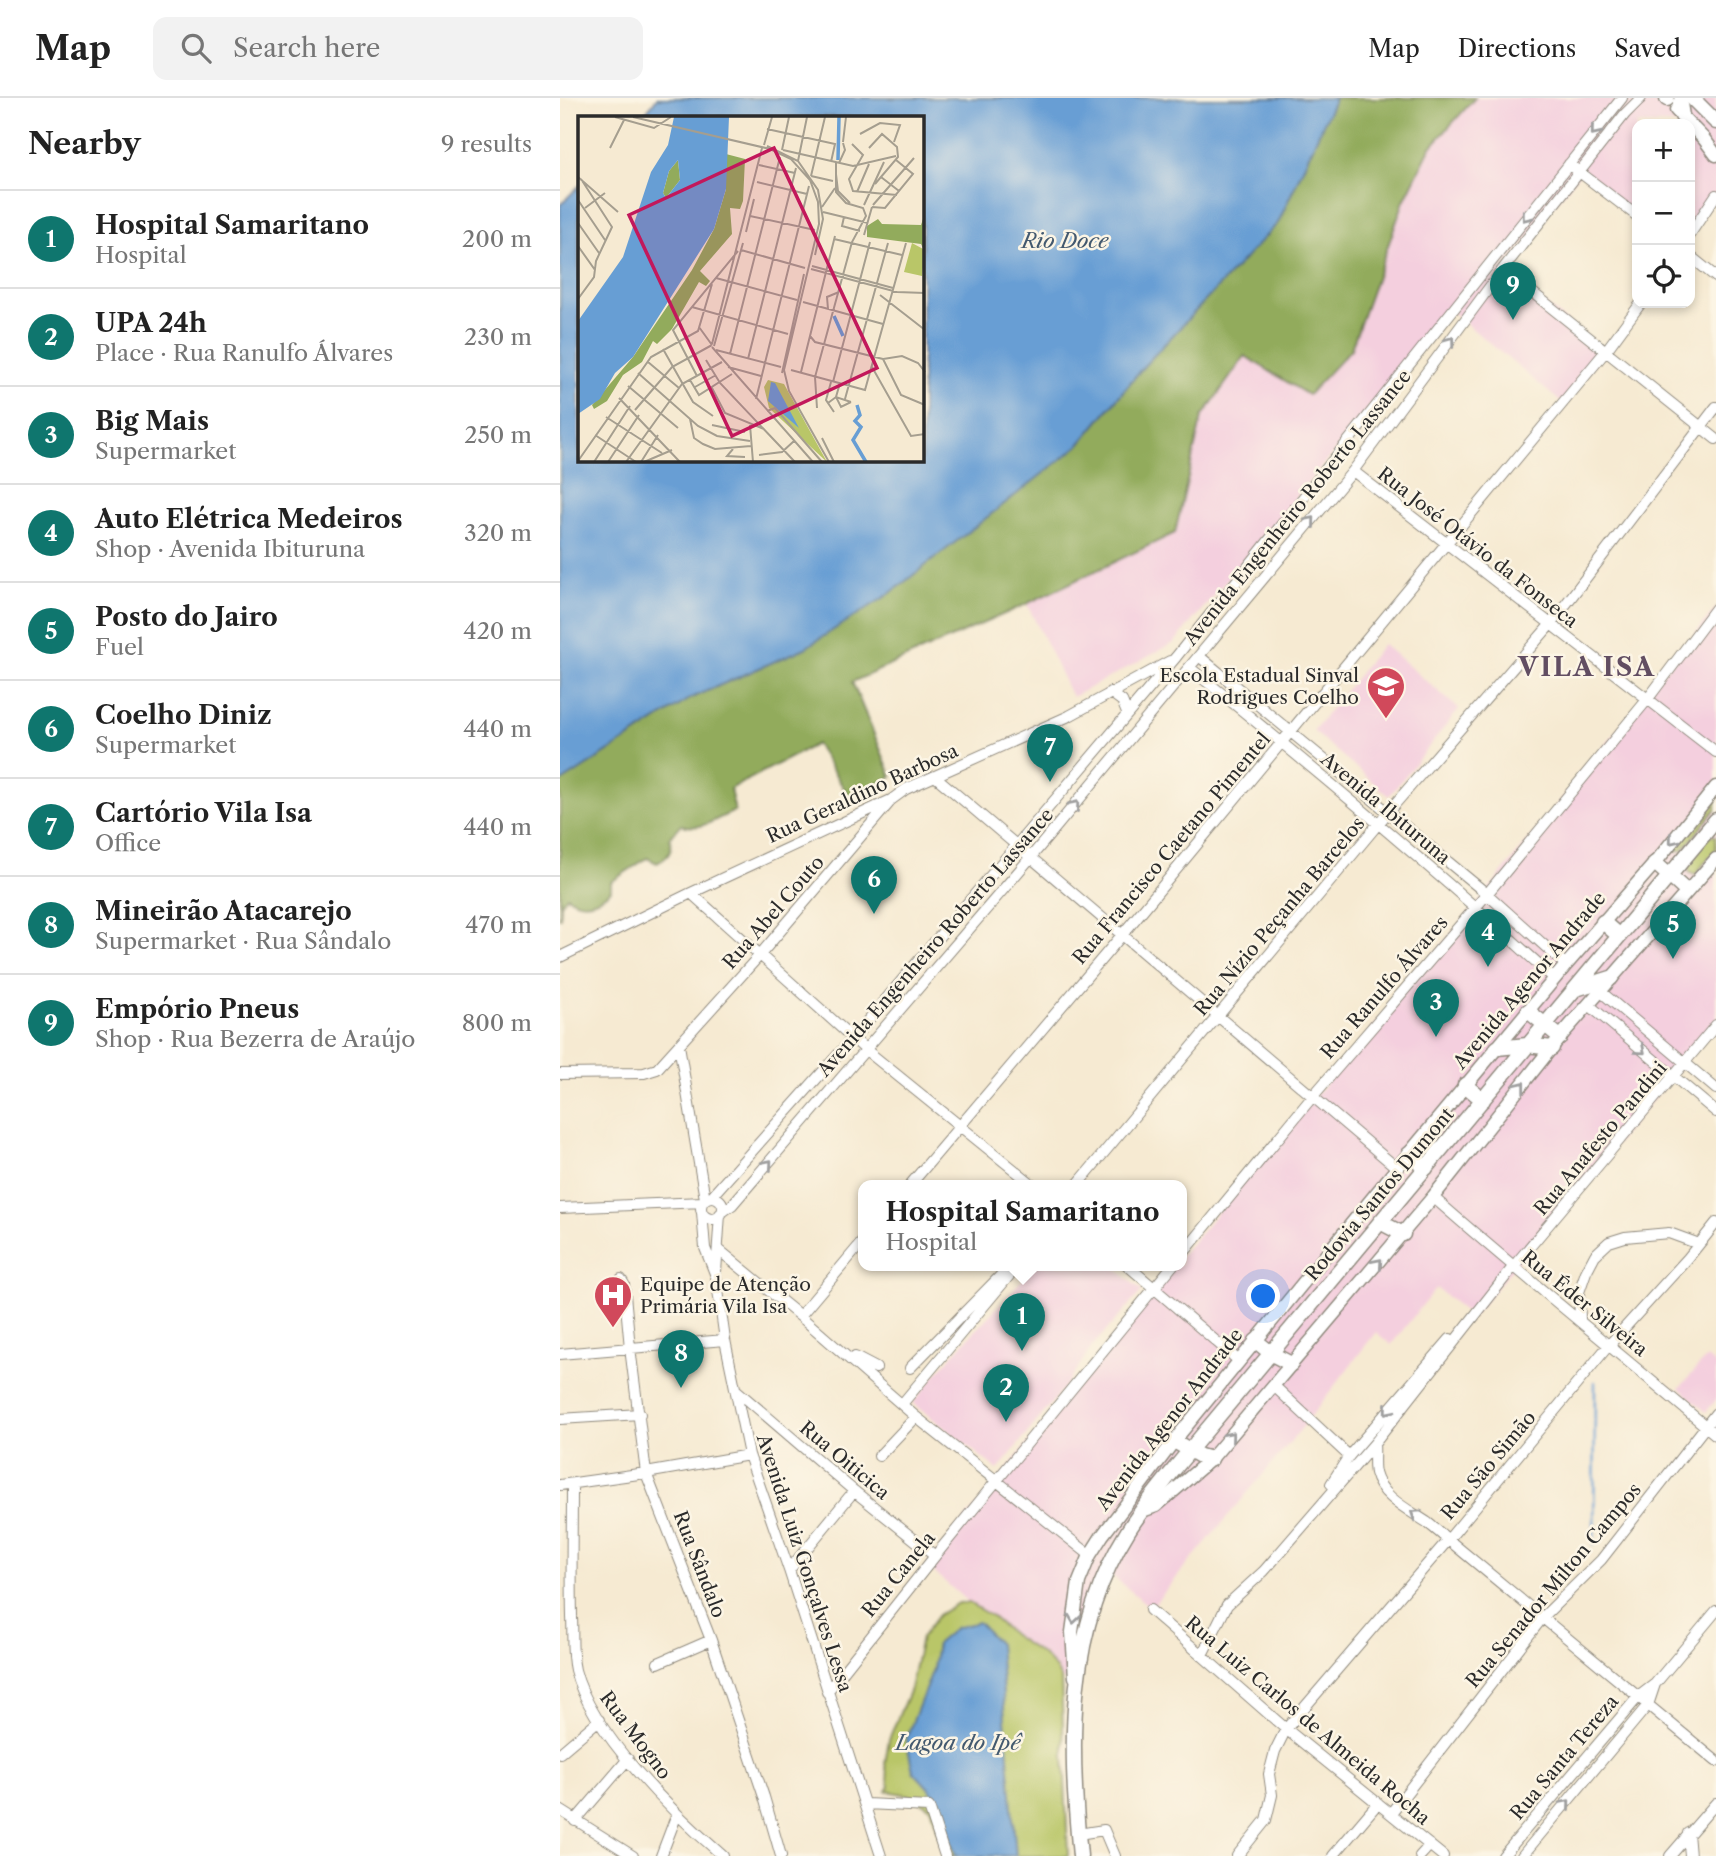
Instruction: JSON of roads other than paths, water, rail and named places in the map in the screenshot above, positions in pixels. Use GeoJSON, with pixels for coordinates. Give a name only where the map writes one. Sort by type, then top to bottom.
{"type":"FeatureCollection","features":[{"type":"Feature","properties":{"kind":"highway"},"geometry":{"type":"LineString","coordinates":[[1682,98],[1682,116]]}},
{"type":"Feature","properties":{"kind":"highway"},"geometry":{"type":"LineString","coordinates":[[1692,98],[1716,122]]}},
{"type":"Feature","properties":{"kind":"highway","name":"Rodovia Santos Dumont"},"geometry":{"type":"LineString","coordinates":[[1080,1856],[1073,1742],[1075,1685],[1093,1604],[1118,1549],[1142,1511],[1189,1450],[1272,1354],[1668,876],[1715,825]]}},
{"type":"Feature","properties":{"kind":"highway"},"geometry":{"type":"LineString","coordinates":[[1655,863],[1686,891]]}},
{"type":"Feature","properties":{"kind":"highway"},"geometry":{"type":"LineString","coordinates":[[1602,922],[1619,936]]}},
{"type":"Feature","properties":{"kind":"highway"},"geometry":{"type":"LineString","coordinates":[[1575,990],[1611,978]]}},
{"type":"Feature","properties":{"kind":"highway"},"geometry":{"type":"LineString","coordinates":[[1497,1048],[1556,1042],[1544,1025],[1528,1011]]}},
{"type":"Feature","properties":{"kind":"highway"},"geometry":{"type":"LineString","coordinates":[[1465,1085],[1483,1100]]}},
{"type":"Feature","properties":{"kind":"highway"},"geometry":{"type":"LineString","coordinates":[[1409,1154],[1426,1168]]}},
{"type":"Feature","properties":{"kind":"highway"},"geometry":{"type":"LineString","coordinates":[[1380,1222],[1403,1234]]}},
{"type":"Feature","properties":{"kind":"highway"},"geometry":{"type":"LineString","coordinates":[[1256,1341],[1291,1364]]}},
{"type":"Feature","properties":{"kind":"highway"},"geometry":{"type":"LineString","coordinates":[[1174,1441],[1200,1457],[1211,1459]]}},
{"type":"Feature","properties":{"kind":"main road"},"geometry":{"type":"LineString","coordinates":[[1666,98],[1716,155]]}},
{"type":"Feature","properties":{"kind":"main road","name":"Avenida Agenor Andrade"},"geometry":{"type":"LineString","coordinates":[[1075,1685],[1072,1632],[1079,1581],[1090,1555],[1123,1506],[1465,1085],[1655,863],[1716,787]]}},
{"type":"Feature","properties":{"kind":"main road","name":"Avenida Agenor Andrade"},"geometry":{"type":"LineString","coordinates":[[1142,1511],[1156,1506],[1211,1459],[1403,1234],[1556,1042],[1716,859]]}},
{"type":"Feature","properties":{"kind":"street","name":"Avenida Engenheiro Roberto Lassance"},"geometry":{"type":"LineString","coordinates":[[705,1203],[853,1038],[1176,657],[1622,98]]}},
{"type":"Feature","properties":{"kind":"street","name":"Avenida Engenheiro Roberto Lassance"},"geometry":{"type":"LineString","coordinates":[[720,1213],[732,1205],[792,1136],[1200,657],[1353,471],[1503,269],[1625,114],[1641,98]]}},
{"type":"Feature","properties":{"kind":"street"},"geometry":{"type":"LineString","coordinates":[[1569,163],[1632,212]]}},
{"type":"Feature","properties":{"kind":"street"},"geometry":{"type":"LineString","coordinates":[[1695,226],[1716,195]]}},
{"type":"Feature","properties":{"kind":"street"},"geometry":{"type":"LineString","coordinates":[[1695,260],[1716,277]]}},
{"type":"Feature","properties":{"kind":"street"},"geometry":{"type":"LineString","coordinates":[[1503,269],[1716,439]]}},
{"type":"Feature","properties":{"kind":"street","name":"Rua Francisco Caetano Pimentel"},"geometry":{"type":"LineString","coordinates":[[914,1180],[1122,935],[1605,352],[1637,308]]}},
{"type":"Feature","properties":{"kind":"street","name":"Rua Nízio Peçanha Barcelos"},"geometry":{"type":"LineString","coordinates":[[1081,1180],[1388,812],[1550,625],[1716,407]]}},
{"type":"Feature","properties":{"kind":"street","name":"Rua José Otávio da Fonseca"},"geometry":{"type":"LineString","coordinates":[[1353,471],[1716,752]]}},
{"type":"Feature","properties":{"kind":"street"},"geometry":{"type":"LineString","coordinates":[[1245,572],[1259,582]]}},
{"type":"Feature","properties":{"kind":"street","name":"Rua Ranulfo Álvares"},"geometry":{"type":"LineString","coordinates":[[1187,1249],[1313,1096],[1487,894],[1647,700],[1716,608]]}},
{"type":"Feature","properties":{"kind":"street","name":"Rua Geraldino Barbosa"},"geometry":{"type":"LineString","coordinates":[[560,957],[891,800],[906,789],[1069,716],[1176,657]]}},
{"type":"Feature","properties":{"kind":"street","name":"Avenida Ibituruna"},"geometry":{"type":"LineString","coordinates":[[1200,657],[1487,894],[1566,965]]}},
{"type":"Feature","properties":{"kind":"street","name":"Avenida Ibituruna"},"geometry":{"type":"LineString","coordinates":[[1190,668],[1282,742],[1476,907],[1555,979]]}},
{"type":"Feature","properties":{"kind":"street"},"geometry":{"type":"LineString","coordinates":[[1110,692],[1122,701],[1127,713]]}},
{"type":"Feature","properties":{"kind":"street"},"geometry":{"type":"LineString","coordinates":[[936,777],[1397,1168]]}},
{"type":"Feature","properties":{"kind":"street","name":"Rua Abel Couto"},"geometry":{"type":"LineString","coordinates":[[560,1074],[644,1073],[657,1069],[759,956],[891,800]]}},
{"type":"Feature","properties":{"kind":"street"},"geometry":{"type":"LineString","coordinates":[[691,893],[866,1050],[1027,1180]]}},
{"type":"Feature","properties":{"kind":"street"},"geometry":{"type":"LineString","coordinates":[[1600,991],[1716,1088]]}},
{"type":"Feature","properties":{"kind":"street"},"geometry":{"type":"LineString","coordinates":[[1589,1005],[1716,1112]]}},
{"type":"Feature","properties":{"kind":"street","name":"Rua Anafesto Pandini"},"geometry":{"type":"LineString","coordinates":[[1202,1654],[1227,1605],[1264,1572],[1374,1444],[1513,1267],[1716,1025]]}},
{"type":"Feature","properties":{"kind":"street","name":"Avenida Luiz Gonçalves Lessa"},"geometry":{"type":"LineString","coordinates":[[679,1045],[705,1203],[705,1248],[716,1276],[725,1340],[748,1455],[789,1570],[881,1856]]}},
{"type":"Feature","properties":{"kind":"street"},"geometry":{"type":"LineString","coordinates":[[777,1124],[792,1136]]}},
{"type":"Feature","properties":{"kind":"street","name":"Rua Éder Silveira"},"geometry":{"type":"LineString","coordinates":[[1433,1197],[1716,1435]]}},
{"type":"Feature","properties":{"kind":"street"},"geometry":{"type":"LineString","coordinates":[[560,1208],[720,1201],[720,1213],[711,1218],[705,1203]]}},
{"type":"Feature","properties":{"kind":"street","name":"Avenida Luiz Gonçalves Lessa"},"geometry":{"type":"LineString","coordinates":[[716,1276],[720,1213]]}},
{"type":"Feature","properties":{"kind":"street","name":"Rua São Simão"},"geometry":{"type":"LineString","coordinates":[[1237,1856],[1266,1820],[1272,1795],[1269,1774],[1275,1751],[1286,1729],[1448,1540],[1609,1345],[1716,1223]]}},
{"type":"Feature","properties":{"kind":"street"},"geometry":{"type":"LineString","coordinates":[[1580,1320],[1580,1292],[1586,1272],[1595,1255],[1609,1242],[1625,1237],[1669,1233],[1699,1244]]}},
{"type":"Feature","properties":{"kind":"street"},"geometry":{"type":"LineString","coordinates":[[800,1316],[858,1247]]}},
{"type":"Feature","properties":{"kind":"street"},"geometry":{"type":"LineString","coordinates":[[719,1250],[916,1417],[1090,1555]]}},
{"type":"Feature","properties":{"kind":"street"},"geometry":{"type":"LineString","coordinates":[[911,1368],[1005,1271]]}},
{"type":"Feature","properties":{"kind":"street"},"geometry":{"type":"LineString","coordinates":[[902,1404],[1013,1271]]}},
{"type":"Feature","properties":{"kind":"street"},"geometry":{"type":"LineString","coordinates":[[1134,1271],[1239,1361]]}},
{"type":"Feature","properties":{"kind":"street"},"geometry":{"type":"LineString","coordinates":[[997,1480],[1169,1271]]}},
{"type":"Feature","properties":{"kind":"street","name":"Rua Sândalo"},"geometry":{"type":"LineString","coordinates":[[621,1279],[624,1284],[646,1473],[711,1640],[781,1856]]}},
{"type":"Feature","properties":{"kind":"street","name":"Rua Anafesto Pandini"},"geometry":{"type":"LineString","coordinates":[[1313,1514],[1349,1456],[1433,1356],[1484,1306]]}},
{"type":"Feature","properties":{"kind":"street"},"geometry":{"type":"LineString","coordinates":[[560,1354],[725,1340]]}},
{"type":"Feature","properties":{"kind":"street"},"geometry":{"type":"LineString","coordinates":[[833,1344],[876,1368]]}},
{"type":"Feature","properties":{"kind":"street"},"geometry":{"type":"LineString","coordinates":[[1273,1385],[1349,1456]]}},
{"type":"Feature","properties":{"kind":"street","name":"Rua Oiticica"},"geometry":{"type":"LineString","coordinates":[[734,1388],[935,1556]]}},
{"type":"Feature","properties":{"kind":"street","name":"Rua Senador Milton Campos"},"geometry":{"type":"LineString","coordinates":[[1391,1813],[1543,1617],[1601,1560],[1716,1413]]}},
{"type":"Feature","properties":{"kind":"street"},"geometry":{"type":"LineString","coordinates":[[560,1419],[640,1414]]}},
{"type":"Feature","properties":{"kind":"street"},"geometry":{"type":"LineString","coordinates":[[879,1456],[916,1417]]}},
{"type":"Feature","properties":{"kind":"street"},"geometry":{"type":"LineString","coordinates":[[1374,1444],[1376,1472],[1381,1487],[1716,1760]]}},
{"type":"Feature","properties":{"kind":"street"},"geometry":{"type":"LineString","coordinates":[[560,1485],[748,1455]]}},
{"type":"Feature","properties":{"kind":"street","name":"Rua Canela"},"geometry":{"type":"LineString","coordinates":[[827,1692],[997,1480]]}},
{"type":"Feature","properties":{"kind":"street","name":"Rua Mogno"},"geometry":{"type":"LineString","coordinates":[[572,1484],[573,1658],[582,1689],[599,1720],[628,1759],[677,1814],[723,1856]]}},
{"type":"Feature","properties":{"kind":"street"},"geometry":{"type":"LineString","coordinates":[[789,1570],[854,1491]]}},
{"type":"Feature","properties":{"kind":"street","name":"Rua Luiz Carlos de Almeida Rocha"},"geometry":{"type":"LineString","coordinates":[[1150,1610],[1286,1729],[1443,1856]]}},
{"type":"Feature","properties":{"kind":"street","name":"Rua Santa Tereza"},"geometry":{"type":"LineString","coordinates":[[1503,1856],[1638,1697],[1655,1684],[1716,1611]]}},
{"type":"Feature","properties":{"kind":"street"},"geometry":{"type":"LineString","coordinates":[[658,1663],[711,1640]]}},
{"type":"Feature","properties":{"kind":"street","name":"Rua Santa Tereza"},"geometry":{"type":"LineString","coordinates":[[1522,1856],[1648,1705],[1655,1684]]}},
{"type":"Feature","properties":{"kind":"street"},"geometry":{"type":"LineString","coordinates":[[560,1752],[599,1720]]}},
{"type":"Feature","properties":{"kind":"street"},"geometry":{"type":"LineString","coordinates":[[575,1821],[628,1759]]}},
{"type":"Feature","properties":{"kind":"street"},"geometry":{"type":"LineString","coordinates":[[1333,1856],[1378,1803]]}},
{"type":"Feature","properties":{"kind":"street"},"geometry":{"type":"LineString","coordinates":[[1670,1856],[1716,1803]]}},
{"type":"Feature","properties":{"kind":"street"},"geometry":{"type":"LineString","coordinates":[[866,1804],[929,1807],[944,1856]]}},
{"type":"Feature","properties":{"kind":"street"},"geometry":{"type":"LineString","coordinates":[[560,1810],[633,1856]]}},
{"type":"Feature","properties":{"kind":"street"},"geometry":{"type":"LineString","coordinates":[[662,1856],[677,1814]]}},
{"type":"Feature","properties":{"kind":"street"},"geometry":{"type":"LineString","coordinates":[[1078,1834],[1104,1830],[1115,1856]]}},
{"type":"Feature","properties":{"kind":"street"},"geometry":{"type":"LineString","coordinates":[[1688,1833],[1690,1856]]}},
{"type":"Feature","properties":{"kind":"street"},"geometry":{"type":"LineString","coordinates":[[706,1856],[709,1844]]}},
{"type":"Feature","properties":{"kind":"street"},"geometry":{"type":"LineString","coordinates":[[1420,1856],[1430,1845]]}},
{"type":"Feature","properties":{"kind":"water","name":"Rio Doce"},"geometry":{"type":"Polygon","coordinates":[[[657,98],[1335,98],[1278,223],[1143,367],[1078,446],[888,595],[805,648],[691,698],[560,783],[560,205],[578,187],[578,462],[924,462],[924,116],[643,116],[657,98]]]}},
{"type":"Feature","properties":{"kind":"water","name":"Lagoa do Ipê"},"geometry":{"type":"Polygon","coordinates":[[[978,1622],[999,1644],[1016,1856],[956,1856],[933,1793],[913,1771],[906,1739],[933,1669],[937,1643],[955,1628],[978,1622]]]}},
{"type":"Feature","properties":{"kind":"waterway"},"geometry":{"type":"LineString","coordinates":[[1594,1545],[1595,1382]]}},
{"type":"Feature","properties":{"kind":"waterway"},"geometry":{"type":"LineString","coordinates":[[1525,1839],[1577,1777]]}},
{"type":"Feature","properties":{"kind":"place","name":"Empório Pneus"},"geometry":{"type":"Point","coordinates":[1513,320]}},
{"type":"Feature","properties":{"kind":"place","name":"Escola Estadual Sinval Rodrigues Coelho"},"geometry":{"type":"Point","coordinates":[1386,720]}},
{"type":"Feature","properties":{"kind":"place","name":"Cartório Vila Isa"},"geometry":{"type":"Point","coordinates":[1050,782]}},
{"type":"Feature","properties":{"kind":"place","name":"Coelho Diniz"},"geometry":{"type":"Point","coordinates":[874,914]}},
{"type":"Feature","properties":{"kind":"place","name":"Posto do Jairo"},"geometry":{"type":"Point","coordinates":[1673,959]}},
{"type":"Feature","properties":{"kind":"place","name":"Auto Elétrica Medeiros"},"geometry":{"type":"Point","coordinates":[1488,967]}},
{"type":"Feature","properties":{"kind":"place","name":"Big Mais"},"geometry":{"type":"Point","coordinates":[1436,1037]}},
{"type":"Feature","properties":{"kind":"place","name":"Equipe de Atenção Primária Vila Isa"},"geometry":{"type":"Point","coordinates":[613,1329]}},
{"type":"Feature","properties":{"kind":"place","name":"Hospital Samaritano"},"geometry":{"type":"Point","coordinates":[1022,1351]}},
{"type":"Feature","properties":{"kind":"place","name":"Mineirão Atacarejo"},"geometry":{"type":"Point","coordinates":[681,1388]}},
{"type":"Feature","properties":{"kind":"place","name":"UPA 24h"},"geometry":{"type":"Point","coordinates":[1006,1422]}},
{"type":"Feature","properties":{"kind":"district","name":"VILA ISA"},"geometry":{"type":"Point","coordinates":[1587,667]}}]}
